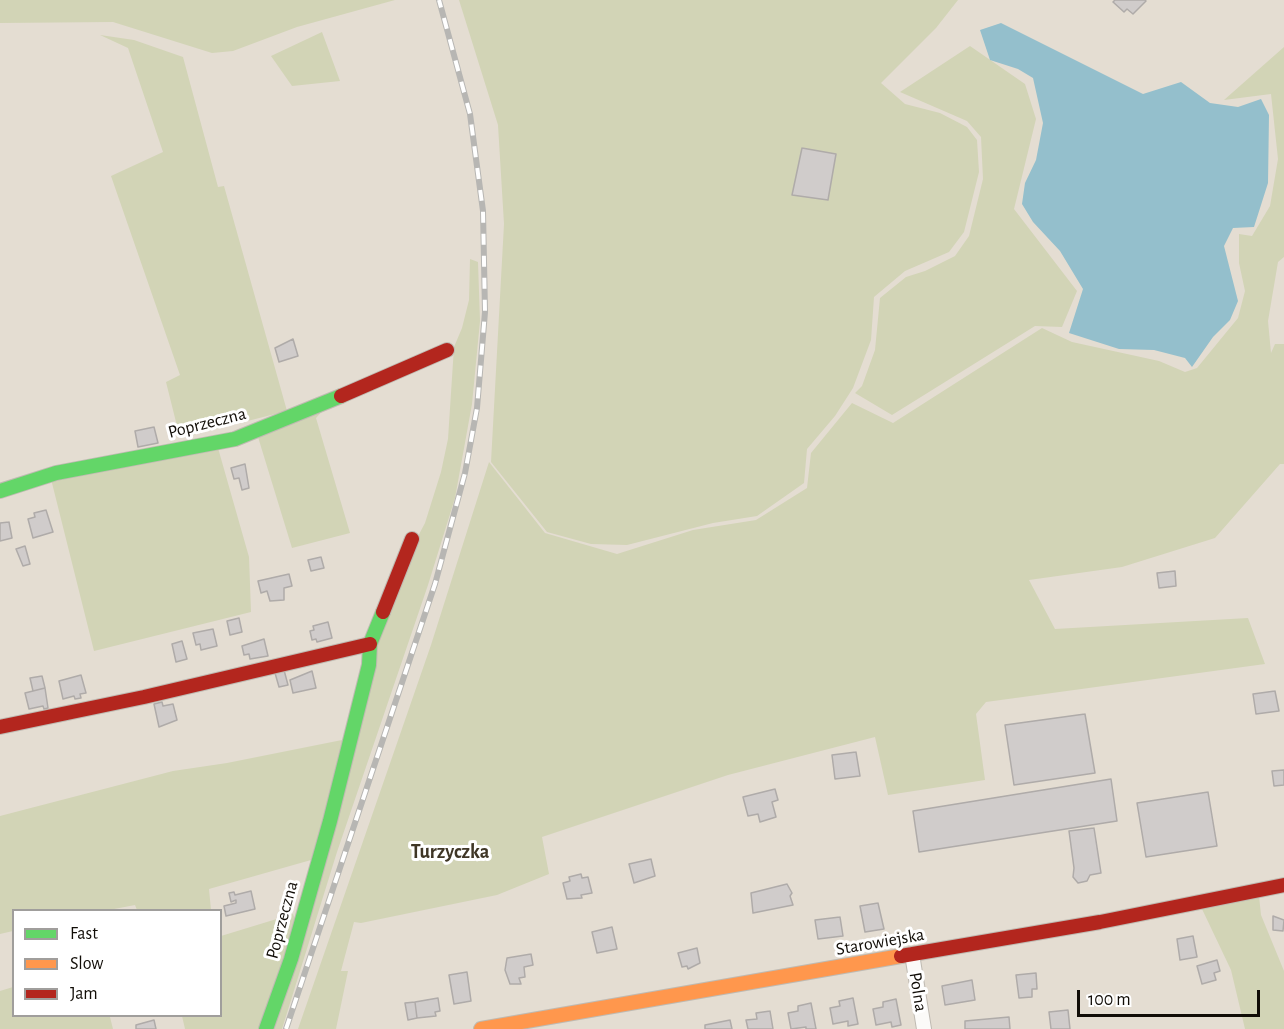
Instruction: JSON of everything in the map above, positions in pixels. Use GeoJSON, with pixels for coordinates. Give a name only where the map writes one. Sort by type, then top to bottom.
{"type":"FeatureCollection","features":[{"type":"Feature","properties":{"kind":"street","name":"Poprzeczna"},"geometry":{"type":"LineString","coordinates":[[0,491],[56,474],[235,439],[362,388],[426,357],[447,350]]}},
{"type":"Feature","properties":{"kind":"street","name":"Poprzeczna"},"geometry":{"type":"LineString","coordinates":[[266,1029],[291,959],[330,821],[369,664],[369,644],[412,539]]}},
{"type":"Feature","properties":{"kind":"street"},"geometry":{"type":"LineString","coordinates":[[0,728],[369,644]]}},
{"type":"Feature","properties":{"kind":"street","name":"Starowiejska"},"geometry":{"type":"LineString","coordinates":[[481,1029],[1100,922],[1284,885]]}},
{"type":"Feature","properties":{"kind":"street","name":"Polna"},"geometry":{"type":"LineString","coordinates":[[912,954],[924,1029]]}},
{"type":"Feature","properties":{"kind":"green space"},"geometry":{"type":"Polygon","coordinates":[[[0,0],[395,0],[297,27],[233,51],[212,53],[113,22],[0,23],[0,0]]]}},
{"type":"Feature","properties":{"kind":"green space"},"geometry":{"type":"Polygon","coordinates":[[[459,0],[958,0],[936,28],[881,83],[905,104],[940,113],[967,127],[977,140],[979,172],[964,232],[949,252],[905,271],[874,297],[871,340],[853,388],[835,416],[807,449],[804,483],[757,516],[713,523],[627,545],[591,544],[547,532],[491,462],[504,224],[498,125],[459,0]]]}},
{"type":"Feature","properties":{"kind":"green space"},"geometry":{"type":"Polygon","coordinates":[[[322,32],[340,81],[292,86],[271,56],[322,32]]]}},
{"type":"Feature","properties":{"kind":"green space"},"geometry":{"type":"Polygon","coordinates":[[[100,35],[134,40],[183,57],[218,187],[224,186],[287,411],[180,438],[166,382],[180,375],[111,176],[163,152],[128,48],[100,35]]]}},
{"type":"Feature","properties":{"kind":"green space"},"geometry":{"type":"Polygon","coordinates":[[[970,46],[1025,84],[1036,119],[1014,209],[1077,291],[1062,327],[1035,326],[892,415],[855,393],[862,386],[875,350],[880,298],[906,277],[925,271],[955,256],[969,236],[983,179],[981,137],[967,121],[900,92],[970,46]]]}},
{"type":"Feature","properties":{"kind":"green space"},"geometry":{"type":"Polygon","coordinates":[[[1284,47],[1284,257],[1278,262],[1268,321],[1271,353],[1275,344],[1284,344],[1284,464],[1280,464],[1215,538],[1122,567],[1029,580],[1055,629],[1248,618],[1265,664],[986,702],[976,714],[985,780],[888,795],[875,737],[728,775],[542,837],[549,874],[497,895],[361,923],[354,922],[341,971],[348,971],[336,1029],[298,1029],[431,645],[489,462],[545,533],[617,554],[693,530],[756,520],[807,488],[811,453],[852,403],[893,423],[1042,328],[1072,342],[1159,361],[1185,372],[1197,368],[1238,318],[1245,291],[1239,263],[1239,234],[1252,236],[1270,206],[1278,159],[1271,94],[1224,100],[1284,47]]]}},
{"type":"Feature","properties":{"kind":"green space"},"geometry":{"type":"Polygon","coordinates":[[[470,259],[478,262],[480,321],[472,404],[455,498],[428,585],[337,852],[282,1029],[271,1029],[374,647],[407,557],[425,523],[441,472],[448,439],[454,347],[462,328],[469,300],[470,259]]]}},
{"type":"Feature","properties":{"kind":"green space"},"geometry":{"type":"Polygon","coordinates":[[[326,407],[316,418],[350,533],[292,548],[258,437],[326,407]]]}},
{"type":"Feature","properties":{"kind":"green space"},"geometry":{"type":"Polygon","coordinates":[[[218,448],[249,557],[251,612],[94,651],[51,479],[218,448]]]}},
{"type":"Feature","properties":{"kind":"green space"},"geometry":{"type":"Polygon","coordinates":[[[347,739],[311,860],[209,889],[211,909],[137,909],[135,905],[114,909],[12,909],[12,931],[0,934],[0,816],[173,771],[227,763],[347,739]]]}},
{"type":"Feature","properties":{"kind":"green space"},"geometry":{"type":"Polygon","coordinates":[[[1259,896],[1261,915],[1284,971],[1284,1029],[1245,1029],[1231,970],[1202,909],[1259,896]]]}},
{"type":"Feature","properties":{"kind":"green space"},"geometry":{"type":"Polygon","coordinates":[[[293,914],[296,922],[260,1029],[185,1029],[182,1017],[222,1017],[222,936],[293,914]]]}},
{"type":"Feature","properties":{"kind":"green space"},"geometry":{"type":"Polygon","coordinates":[[[12,987],[12,1017],[110,1017],[113,1029],[0,1029],[0,991],[12,987]]]}},
{"type":"Feature","properties":{"kind":"water"},"geometry":{"type":"Polygon","coordinates":[[[1001,23],[1143,94],[1181,82],[1210,103],[1238,107],[1261,99],[1269,115],[1268,183],[1254,227],[1233,228],[1224,246],[1238,301],[1230,320],[1213,337],[1192,367],[1185,358],[1154,350],[1119,349],[1069,333],[1083,289],[1060,251],[1033,222],[1022,204],[1025,183],[1036,160],[1043,123],[1033,78],[1018,69],[990,60],[980,30],[1001,23]]]}},
{"type":"Feature","properties":{"kind":"building"},"geometry":{"type":"Polygon","coordinates":[[[1115,0],[1146,1],[1133,14],[1127,9],[1124,12],[1113,2],[1115,0]]]}},
{"type":"Feature","properties":{"kind":"building"},"geometry":{"type":"Polygon","coordinates":[[[802,148],[836,154],[828,200],[792,195],[802,148]]]}},
{"type":"Feature","properties":{"kind":"building"},"geometry":{"type":"Polygon","coordinates":[[[293,339],[298,356],[279,362],[275,348],[293,339]]]}},
{"type":"Feature","properties":{"kind":"building"},"geometry":{"type":"Polygon","coordinates":[[[154,427],[158,443],[138,447],[135,431],[154,427]]]}},
{"type":"Feature","properties":{"kind":"building"},"geometry":{"type":"Polygon","coordinates":[[[245,464],[249,488],[242,490],[239,478],[234,479],[231,468],[245,464]]]}},
{"type":"Feature","properties":{"kind":"building"},"geometry":{"type":"Polygon","coordinates":[[[46,510],[53,532],[33,538],[28,519],[35,517],[34,513],[46,510]]]}},
{"type":"Feature","properties":{"kind":"building"},"geometry":{"type":"Polygon","coordinates":[[[9,522],[12,538],[0,541],[0,523],[9,522]]]}},
{"type":"Feature","properties":{"kind":"building"},"geometry":{"type":"Polygon","coordinates":[[[25,546],[30,564],[23,566],[16,549],[25,546]]]}},
{"type":"Feature","properties":{"kind":"building"},"geometry":{"type":"Polygon","coordinates":[[[321,557],[324,568],[311,571],[308,560],[321,557]]]}},
{"type":"Feature","properties":{"kind":"building"},"geometry":{"type":"Polygon","coordinates":[[[1175,571],[1176,586],[1159,588],[1157,573],[1175,571]]]}},
{"type":"Feature","properties":{"kind":"building"},"geometry":{"type":"Polygon","coordinates":[[[289,574],[292,586],[284,588],[284,600],[270,601],[267,591],[261,593],[258,581],[289,574]]]}},
{"type":"Feature","properties":{"kind":"building"},"geometry":{"type":"Polygon","coordinates":[[[239,618],[242,632],[230,635],[227,621],[239,618]]]}},
{"type":"Feature","properties":{"kind":"building"},"geometry":{"type":"Polygon","coordinates":[[[328,622],[332,638],[317,642],[316,639],[312,640],[310,631],[314,630],[313,626],[328,622]]]}},
{"type":"Feature","properties":{"kind":"building"},"geometry":{"type":"Polygon","coordinates":[[[213,629],[217,646],[201,650],[200,644],[196,645],[193,633],[213,629]]]}},
{"type":"Feature","properties":{"kind":"building"},"geometry":{"type":"Polygon","coordinates":[[[264,639],[268,656],[250,659],[249,654],[244,655],[242,646],[264,639]]]}},
{"type":"Feature","properties":{"kind":"building"},"geometry":{"type":"Polygon","coordinates":[[[182,641],[187,659],[176,662],[172,644],[182,641]]]}},
{"type":"Feature","properties":{"kind":"building"},"geometry":{"type":"Polygon","coordinates":[[[284,670],[288,685],[279,687],[275,673],[284,670]]]}},
{"type":"Feature","properties":{"kind":"building"},"geometry":{"type":"Polygon","coordinates":[[[312,671],[316,688],[293,693],[290,680],[312,671]]]}},
{"type":"Feature","properties":{"kind":"building"},"geometry":{"type":"Polygon","coordinates":[[[81,675],[86,693],[80,694],[81,698],[75,699],[74,696],[63,699],[59,681],[81,675]]]}},
{"type":"Feature","properties":{"kind":"building"},"geometry":{"type":"Polygon","coordinates":[[[42,676],[45,688],[33,691],[30,678],[42,676]]]}},
{"type":"Feature","properties":{"kind":"building"},"geometry":{"type":"Polygon","coordinates":[[[45,688],[48,708],[44,709],[43,706],[29,709],[25,693],[45,688]]]}},
{"type":"Feature","properties":{"kind":"building"},"geometry":{"type":"Polygon","coordinates":[[[1275,691],[1279,711],[1256,714],[1253,694],[1275,691]]]}},
{"type":"Feature","properties":{"kind":"building"},"geometry":{"type":"Polygon","coordinates":[[[162,702],[163,706],[173,704],[177,720],[159,727],[154,704],[162,702]]]}},
{"type":"Feature","properties":{"kind":"building"},"geometry":{"type":"Polygon","coordinates":[[[1085,714],[1095,773],[1014,785],[1005,725],[1085,714]]]}},
{"type":"Feature","properties":{"kind":"building"},"geometry":{"type":"Polygon","coordinates":[[[856,752],[860,776],[835,779],[832,755],[856,752]]]}},
{"type":"Feature","properties":{"kind":"building"},"geometry":{"type":"Polygon","coordinates":[[[1284,770],[1284,785],[1274,786],[1272,771],[1284,770]]]}},
{"type":"Feature","properties":{"kind":"building"},"geometry":{"type":"Polygon","coordinates":[[[1111,779],[1117,821],[919,852],[913,811],[1111,779]]]}},
{"type":"Feature","properties":{"kind":"building"},"geometry":{"type":"Polygon","coordinates":[[[775,789],[778,800],[772,802],[776,817],[760,822],[758,814],[748,816],[743,797],[775,789]]]}},
{"type":"Feature","properties":{"kind":"building"},"geometry":{"type":"Polygon","coordinates":[[[1208,792],[1217,846],[1146,857],[1137,803],[1208,792]]]}},
{"type":"Feature","properties":{"kind":"building"},"geometry":{"type":"Polygon","coordinates":[[[1094,828],[1101,873],[1090,875],[1087,881],[1078,883],[1073,877],[1069,831],[1094,828]]]}},
{"type":"Feature","properties":{"kind":"building"},"geometry":{"type":"Polygon","coordinates":[[[651,859],[655,876],[634,883],[629,864],[651,859]]]}},
{"type":"Feature","properties":{"kind":"building"},"geometry":{"type":"Polygon","coordinates":[[[581,874],[582,878],[588,877],[592,893],[581,895],[582,898],[567,899],[563,883],[570,881],[569,877],[581,874]]]}},
{"type":"Feature","properties":{"kind":"building"},"geometry":{"type":"Polygon","coordinates":[[[787,884],[792,893],[790,896],[793,905],[753,913],[751,893],[787,884]]]}},
{"type":"Feature","properties":{"kind":"building"},"geometry":{"type":"Polygon","coordinates":[[[251,891],[255,909],[226,916],[224,906],[236,903],[236,900],[231,902],[229,893],[234,892],[235,895],[251,891]]]}},
{"type":"Feature","properties":{"kind":"building"},"geometry":{"type":"Polygon","coordinates":[[[878,903],[884,929],[865,932],[860,906],[878,903]]]}},
{"type":"Feature","properties":{"kind":"building"},"geometry":{"type":"Polygon","coordinates":[[[1273,916],[1284,920],[1283,931],[1273,930],[1273,916]]]}},
{"type":"Feature","properties":{"kind":"building"},"geometry":{"type":"Polygon","coordinates":[[[840,917],[843,936],[818,939],[815,920],[840,917]]]}},
{"type":"Feature","properties":{"kind":"building"},"geometry":{"type":"Polygon","coordinates":[[[612,927],[617,949],[597,953],[592,932],[612,927]]]}},
{"type":"Feature","properties":{"kind":"building"},"geometry":{"type":"Polygon","coordinates":[[[1193,936],[1197,957],[1180,960],[1177,939],[1193,936]]]}},
{"type":"Feature","properties":{"kind":"building"},"geometry":{"type":"Polygon","coordinates":[[[697,948],[700,963],[688,969],[687,966],[682,967],[678,953],[697,948]]]}},
{"type":"Feature","properties":{"kind":"building"},"geometry":{"type":"Polygon","coordinates":[[[531,954],[533,965],[524,967],[525,977],[519,978],[521,984],[510,984],[505,970],[507,958],[531,954]]]}},
{"type":"Feature","properties":{"kind":"building"},"geometry":{"type":"Polygon","coordinates":[[[1217,960],[1220,971],[1214,973],[1216,980],[1202,984],[1197,966],[1217,960]]]}},
{"type":"Feature","properties":{"kind":"building"},"geometry":{"type":"Polygon","coordinates":[[[467,972],[471,1001],[454,1004],[449,975],[467,972]]]}},
{"type":"Feature","properties":{"kind":"building"},"geometry":{"type":"Polygon","coordinates":[[[1036,973],[1037,989],[1032,989],[1032,997],[1019,998],[1016,975],[1036,973]]]}},
{"type":"Feature","properties":{"kind":"building"},"geometry":{"type":"Polygon","coordinates":[[[972,980],[975,1000],[945,1005],[942,986],[972,980]]]}},
{"type":"Feature","properties":{"kind":"building"},"geometry":{"type":"Polygon","coordinates":[[[438,998],[440,1011],[435,1012],[436,1016],[417,1018],[415,1002],[438,998]]]}},
{"type":"Feature","properties":{"kind":"building"},"geometry":{"type":"Polygon","coordinates":[[[853,998],[858,1024],[848,1026],[848,1021],[833,1024],[830,1008],[840,1006],[839,1001],[853,998]]]}},
{"type":"Feature","properties":{"kind":"building"},"geometry":{"type":"Polygon","coordinates":[[[896,999],[901,1025],[892,1027],[891,1022],[876,1025],[873,1009],[883,1007],[883,1002],[896,999]]]}},
{"type":"Feature","properties":{"kind":"building"},"geometry":{"type":"Polygon","coordinates":[[[415,1002],[417,1018],[408,1020],[405,1003],[415,1002]]]}},
{"type":"Feature","properties":{"kind":"building"},"geometry":{"type":"Polygon","coordinates":[[[811,1003],[816,1029],[806,1029],[806,1027],[791,1029],[788,1013],[798,1011],[798,1006],[811,1003]]]}},
{"type":"Feature","properties":{"kind":"building"},"geometry":{"type":"Polygon","coordinates":[[[1068,1010],[1070,1029],[1051,1029],[1049,1012],[1068,1010]]]}},
{"type":"Feature","properties":{"kind":"building"},"geometry":{"type":"Polygon","coordinates":[[[770,1011],[773,1029],[748,1029],[746,1020],[757,1019],[756,1013],[770,1011]]]}},
{"type":"Feature","properties":{"kind":"building"},"geometry":{"type":"Polygon","coordinates":[[[1009,1017],[1010,1029],[965,1029],[965,1021],[1009,1017]]]}},
{"type":"Feature","properties":{"kind":"building"},"geometry":{"type":"Polygon","coordinates":[[[154,1020],[156,1029],[136,1029],[136,1025],[154,1020]]]}},
{"type":"Feature","properties":{"kind":"building"},"geometry":{"type":"Polygon","coordinates":[[[730,1020],[732,1029],[705,1029],[705,1025],[730,1020]]]}},
{"type":"Feature","properties":{"kind":"railway"},"geometry":{"type":"LineString","coordinates":[[286,1029],[435,584],[465,473],[477,408],[485,312],[483,211],[470,114],[439,0]]}},
{"type":"Feature","properties":{"kind":"traffic: fast"},"geometry":{"type":"LineString","coordinates":[[0,491],[56,473],[235,439],[341,396]]}},
{"type":"Feature","properties":{"kind":"traffic: fast"},"geometry":{"type":"LineString","coordinates":[[266,1029],[291,959],[330,821],[369,665],[370,644],[383,612]]}},
{"type":"Feature","properties":{"kind":"traffic: slow"},"geometry":{"type":"LineString","coordinates":[[481,1029],[901,956]]}},
{"type":"Feature","properties":{"kind":"traffic: jam"},"geometry":{"type":"LineString","coordinates":[[341,396],[447,350]]}},
{"type":"Feature","properties":{"kind":"traffic: jam"},"geometry":{"type":"LineString","coordinates":[[383,612],[412,539]]}},
{"type":"Feature","properties":{"kind":"traffic: jam"},"geometry":{"type":"LineString","coordinates":[[0,727],[144,697],[370,644]]}},
{"type":"Feature","properties":{"kind":"traffic: jam"},"geometry":{"type":"LineString","coordinates":[[901,956],[1100,922],[1284,885]]}},
{"type":"Feature","properties":{"kind":"district","name":"Turzyczka"},"geometry":{"type":"Point","coordinates":[450,852]}}]}
